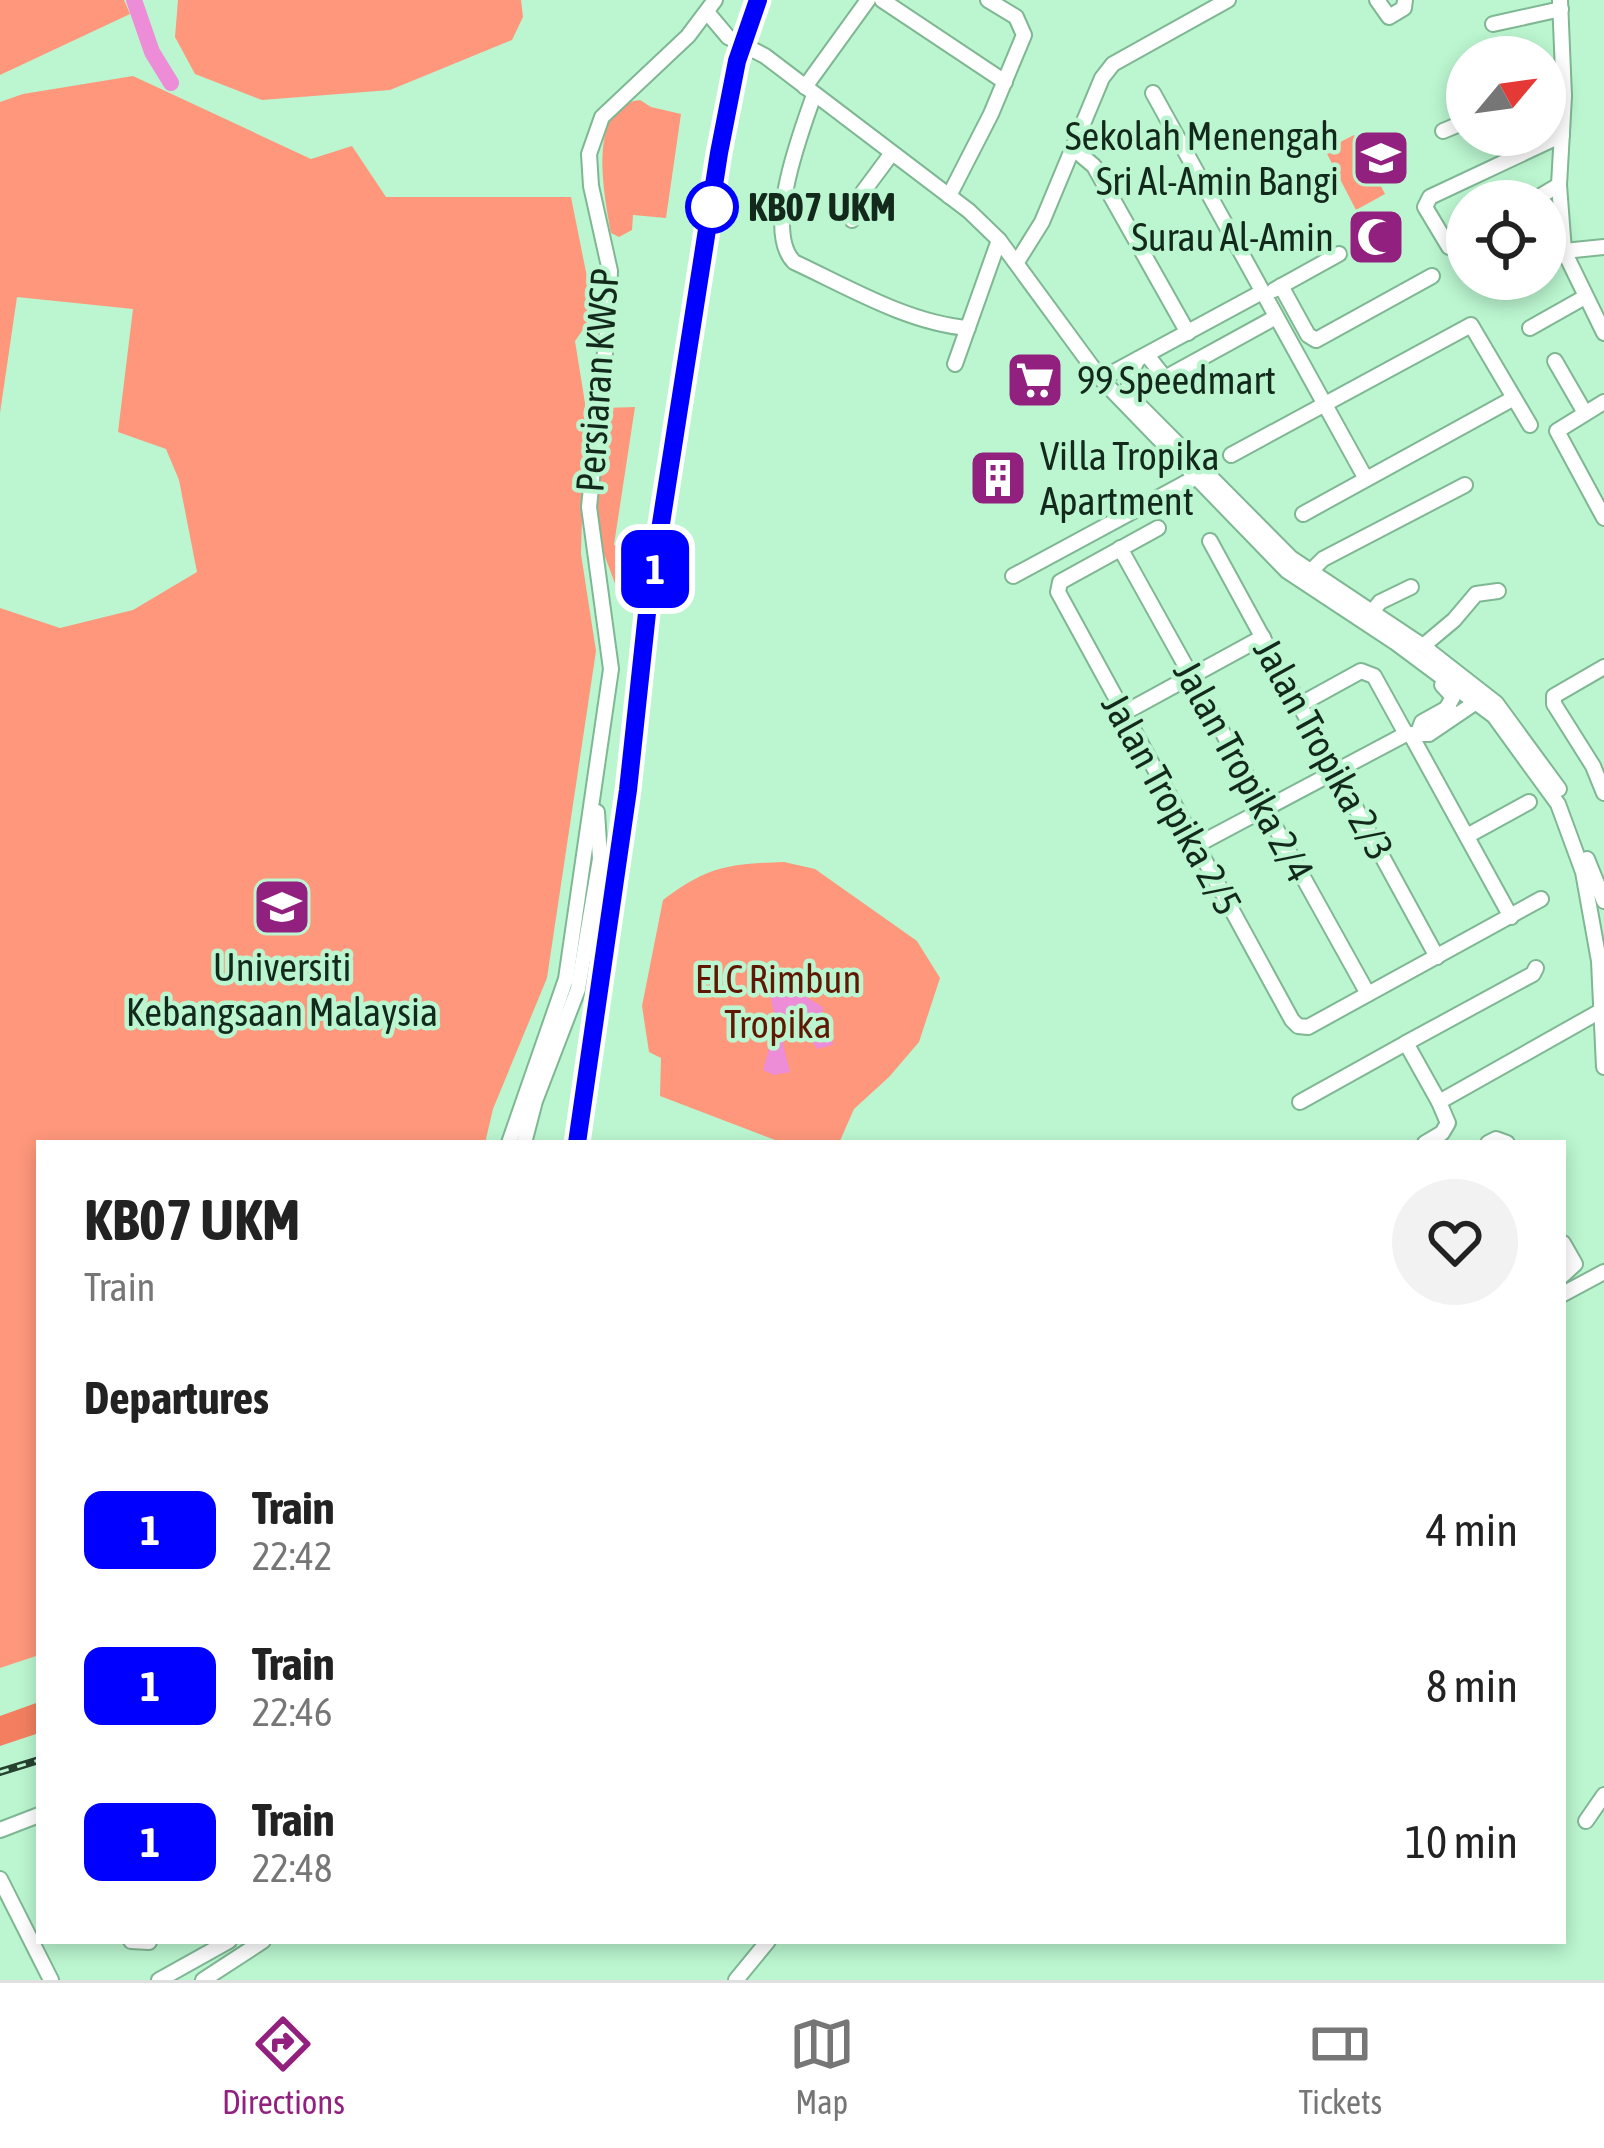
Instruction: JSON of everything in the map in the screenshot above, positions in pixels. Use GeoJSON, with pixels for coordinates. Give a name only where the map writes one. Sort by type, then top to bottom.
{"type":"FeatureCollection","features":[{"type":"Feature","properties":{"kind":"street"},"geometry":{"type":"LineString","coordinates":[[868,0],[809,91],[781,235],[786,254],[886,304],[931,321],[968,328]]}},
{"type":"Feature","properties":{"kind":"street"},"geometry":{"type":"LineString","coordinates":[[882,0],[1005,82]]}},
{"type":"Feature","properties":{"kind":"street"},"geometry":{"type":"LineString","coordinates":[[949,196],[1024,35],[1016,16],[988,0]]}},
{"type":"Feature","properties":{"kind":"street"},"geometry":{"type":"LineString","coordinates":[[1017,262],[1042,222],[1102,78],[1113,64],[1228,0]]}},
{"type":"Feature","properties":{"kind":"street"},"geometry":{"type":"LineString","coordinates":[[1377,0],[1389,17],[1404,8],[1405,0]]}},
{"type":"Feature","properties":{"kind":"street"},"geometry":{"type":"LineString","coordinates":[[1493,24],[1561,4],[1561,36]]}},
{"type":"Feature","properties":{"kind":"street"},"geometry":{"type":"LineString","coordinates":[[711,6],[728,38],[760,52],[949,196],[1001,243],[1105,377],[1291,558],[1505,712],[1554,778],[1604,901]]}},
{"type":"Feature","properties":{"kind":"street","name":"Persiaran KWSP"},"geometry":{"type":"LineString","coordinates":[[594,796],[611,656],[590,523],[610,271],[589,169],[591,144],[611,106],[662,63],[711,6]]}},
{"type":"Feature","properties":{"kind":"street"},"geometry":{"type":"LineString","coordinates":[[1153,93],[1366,479]]}},
{"type":"Feature","properties":{"kind":"street"},"geometry":{"type":"LineString","coordinates":[[1075,150],[1094,166],[1188,333]]}},
{"type":"Feature","properties":{"kind":"street"},"geometry":{"type":"LineString","coordinates":[[853,220],[860,196],[892,153]]}},
{"type":"Feature","properties":{"kind":"street"},"geometry":{"type":"LineString","coordinates":[[1464,180],[1512,156]]}},
{"type":"Feature","properties":{"kind":"street"},"geometry":{"type":"LineString","coordinates":[[1446,189],[1430,197],[1425,207],[1446,242]]}},
{"type":"Feature","properties":{"kind":"street"},"geometry":{"type":"LineString","coordinates":[[955,364],[1001,243]]}},
{"type":"Feature","properties":{"kind":"street"},"geometry":{"type":"LineString","coordinates":[[1566,251],[1604,247]]}},
{"type":"Feature","properties":{"kind":"street"},"geometry":{"type":"LineString","coordinates":[[1105,377],[1340,254]]}},
{"type":"Feature","properties":{"kind":"street"},"geometry":{"type":"LineString","coordinates":[[1566,255],[1604,333]]}},
{"type":"Feature","properties":{"kind":"street"},"geometry":{"type":"LineString","coordinates":[[1281,286],[1308,335],[1316,340],[1432,276]]}},
{"type":"Feature","properties":{"kind":"street"},"geometry":{"type":"LineString","coordinates":[[1530,328],[1585,297]]}},
{"type":"Feature","properties":{"kind":"street"},"geometry":{"type":"LineString","coordinates":[[1081,350],[1110,364],[1138,359],[1166,378],[1276,317]]}},
{"type":"Feature","properties":{"kind":"street"},"geometry":{"type":"LineString","coordinates":[[1231,455],[1471,325],[1529,425]]}},
{"type":"Feature","properties":{"kind":"street"},"geometry":{"type":"LineString","coordinates":[[1129,395],[1130,376],[1138,359]]}},
{"type":"Feature","properties":{"kind":"street"},"geometry":{"type":"LineString","coordinates":[[1096,360],[1105,377],[1129,395],[1287,571],[1424,646],[1477,694],[1558,804],[1592,908],[1604,1065]]}},
{"type":"Feature","properties":{"kind":"street"},"geometry":{"type":"LineString","coordinates":[[1555,361],[1585,413]]}},
{"type":"Feature","properties":{"kind":"street"},"geometry":{"type":"LineString","coordinates":[[1303,514],[1514,398]]}},
{"type":"Feature","properties":{"kind":"street"},"geometry":{"type":"LineString","coordinates":[[1604,402],[1557,431],[1604,518]]}},
{"type":"Feature","properties":{"kind":"street"},"geometry":{"type":"LineString","coordinates":[[1013,576],[1200,474]]}},
{"type":"Feature","properties":{"kind":"street"},"geometry":{"type":"LineString","coordinates":[[1311,572],[1323,559],[1465,485]]}},
{"type":"Feature","properties":{"kind":"street"},"geometry":{"type":"LineString","coordinates":[[1120,548],[1158,528]]}},
{"type":"Feature","properties":{"kind":"street","name":"Jalan Tropika 2/3"},"geometry":{"type":"LineString","coordinates":[[1210,541],[1437,957]]}},
{"type":"Feature","properties":{"kind":"street","name":"Jalan Tropika 2/5"},"geometry":{"type":"LineString","coordinates":[[1120,548],[1057,586],[1122,714],[1292,1021],[1308,1027],[1368,994]]}},
{"type":"Feature","properties":{"kind":"street","name":"Jalan Tropika 2/4"},"geometry":{"type":"LineString","coordinates":[[1120,548],[1368,994]]}},
{"type":"Feature","properties":{"kind":"street"},"geometry":{"type":"LineString","coordinates":[[1411,586],[1380,602],[1370,618],[1371,635],[1450,691],[1453,698],[1446,709]]}},
{"type":"Feature","properties":{"kind":"street"},"geometry":{"type":"LineString","coordinates":[[1424,646],[1476,594],[1498,591]]}},
{"type":"Feature","properties":{"kind":"street"},"geometry":{"type":"LineString","coordinates":[[1122,714],[1264,637]]}},
{"type":"Feature","properties":{"kind":"street"},"geometry":{"type":"LineString","coordinates":[[1604,667],[1554,696],[1558,717],[1598,763],[1604,793]]}},
{"type":"Feature","properties":{"kind":"street"},"geometry":{"type":"LineString","coordinates":[[1301,704],[1360,671],[1374,676],[1412,735],[1511,917]]}},
{"type":"Feature","properties":{"kind":"street"},"geometry":{"type":"LineString","coordinates":[[1412,735],[1422,722],[1477,694]]}},
{"type":"Feature","properties":{"kind":"street"},"geometry":{"type":"LineString","coordinates":[[1195,846],[1338,770],[1412,735],[1429,734],[1477,694]]}},
{"type":"Feature","properties":{"kind":"street"},"geometry":{"type":"LineString","coordinates":[[509,1140],[563,992],[594,796]]}},
{"type":"Feature","properties":{"kind":"street"},"geometry":{"type":"LineString","coordinates":[[525,1140],[578,989],[600,859],[594,796]]}},
{"type":"Feature","properties":{"kind":"street"},"geometry":{"type":"LineString","coordinates":[[1467,836],[1528,802]]}},
{"type":"Feature","properties":{"kind":"street"},"geometry":{"type":"LineString","coordinates":[[1368,994],[1541,899]]}},
{"type":"Feature","properties":{"kind":"street"},"geometry":{"type":"LineString","coordinates":[[1300,1102],[1512,986],[1536,968]]}},
{"type":"Feature","properties":{"kind":"street"},"geometry":{"type":"LineString","coordinates":[[1570,1028],[1600,988]]}},
{"type":"Feature","properties":{"kind":"street"},"geometry":{"type":"LineString","coordinates":[[1438,1102],[1603,1010]]}},
{"type":"Feature","properties":{"kind":"street"},"geometry":{"type":"LineString","coordinates":[[1570,1028],[1597,1043],[1604,1065]]}},
{"type":"Feature","properties":{"kind":"street"},"geometry":{"type":"LineString","coordinates":[[1409,1041],[1448,1123],[1430,1140]]}},
{"type":"Feature","properties":{"kind":"street"},"geometry":{"type":"LineString","coordinates":[[1566,1292],[1604,1272]]}},
{"type":"Feature","properties":{"kind":"street"},"geometry":{"type":"LineString","coordinates":[[1586,1821],[1604,1795]]}},
{"type":"Feature","properties":{"kind":"street"},"geometry":{"type":"LineString","coordinates":[[0,1830],[36,1816]]}},
{"type":"Feature","properties":{"kind":"street"},"geometry":{"type":"LineString","coordinates":[[0,1879],[51,1980]]}},
{"type":"Feature","properties":{"kind":"street"},"geometry":{"type":"LineString","coordinates":[[159,1980],[224,1944]]}},
{"type":"Feature","properties":{"kind":"street"},"geometry":{"type":"LineString","coordinates":[[203,1980],[258,1944]]}},
{"type":"Feature","properties":{"kind":"street"},"geometry":{"type":"LineString","coordinates":[[736,1980],[766,1944]]}},
{"type":"Feature","properties":{"kind":"green space"},"geometry":{"type":"Polygon","coordinates":[[[0,0],[124,0],[130,14],[0,75],[0,0]]]}},
{"type":"Feature","properties":{"kind":"green space"},"geometry":{"type":"Polygon","coordinates":[[[178,0],[521,0],[523,17],[512,40],[390,90],[262,100],[195,74],[175,37],[178,0]]]}},
{"type":"Feature","properties":{"kind":"green space","name":"Universiti Kebangsaan Malaysia"},"geometry":{"type":"Polygon","coordinates":[[[133,76],[311,159],[352,146],[386,197],[571,197],[588,282],[587,324],[575,341],[585,403],[581,554],[596,651],[547,978],[493,1109],[486,1140],[36,1140],[36,1656],[0,1668],[0,608],[60,628],[133,610],[197,572],[179,480],[166,449],[118,432],[133,309],[17,297],[0,413],[0,102],[133,76]]]}},
{"type":"Feature","properties":{"kind":"green space"},"geometry":{"type":"Polygon","coordinates":[[[640,100],[681,114],[666,218],[633,215],[632,230],[619,237],[611,233],[605,198],[605,135],[611,118],[623,106],[640,100]]]}},
{"type":"Feature","properties":{"kind":"green space"},"geometry":{"type":"Polygon","coordinates":[[[1354,135],[1385,194],[1356,210],[1325,150],[1354,135]]]}},
{"type":"Feature","properties":{"kind":"green space"},"geometry":{"type":"Polygon","coordinates":[[[635,407],[614,545],[623,548],[617,589],[594,527],[605,408],[635,407]]]}},
{"type":"Feature","properties":{"kind":"green space","name":"ELC Rimbun Tropika"},"geometry":{"type":"Polygon","coordinates":[[[784,862],[815,869],[917,941],[940,978],[919,1042],[854,1109],[840,1140],[775,1140],[660,1096],[661,1058],[649,1052],[642,1006],[663,900],[693,880],[748,864],[784,862]]]}},
{"type":"Feature","properties":{"kind":"shaded area"},"geometry":{"type":"Polygon","coordinates":[[[781,974],[789,987],[823,1007],[822,1025],[832,1035],[833,1045],[817,1049],[804,1029],[791,1030],[783,1044],[790,1072],[774,1075],[763,1070],[776,1023],[769,989],[773,976],[781,974]]]}},
{"type":"Feature","properties":{"kind":"shaded area"},"geometry":{"type":"Polygon","coordinates":[[[36,1703],[36,1734],[0,1746],[0,1716],[36,1703]]]}},
{"type":"Feature","properties":{"kind":"waterway"},"geometry":{"type":"LineString","coordinates":[[134,0],[152,52],[171,83]]}},
{"type":"Feature","properties":{"kind":"railway"},"geometry":{"type":"LineString","coordinates":[[581,1140],[651,614],[723,154],[742,64],[764,0]]}},
{"type":"Feature","properties":{"kind":"railway"},"geometry":{"type":"LineString","coordinates":[[0,1772],[36,1761]]}},
{"type":"Feature","properties":{"kind":"train","name":"1"},"geometry":{"type":"LineString","coordinates":[[577,1140],[628,790],[647,613],[719,153],[737,61],[758,0]]}},
{"type":"Feature","properties":{"kind":"place","name":"Sekolah Menengah Sri Al-Amin Bangi"},"geometry":{"type":"Point","coordinates":[1381,158]}},
{"type":"Feature","properties":{"kind":"place","name":"KB07 UKM"},"geometry":{"type":"Point","coordinates":[712,207]}},
{"type":"Feature","properties":{"kind":"place","name":"Surau Al-Amin"},"geometry":{"type":"Point","coordinates":[1376,237]}},
{"type":"Feature","properties":{"kind":"place","name":"99 Speedmart"},"geometry":{"type":"Point","coordinates":[1035,380]}},
{"type":"Feature","properties":{"kind":"place","name":"Villa Tropika Apartment"},"geometry":{"type":"Point","coordinates":[998,478]}},
{"type":"Feature","properties":{"kind":"place","name":"Universiti Kebangsaan Malaysia"},"geometry":{"type":"Point","coordinates":[282,907]}}]}
